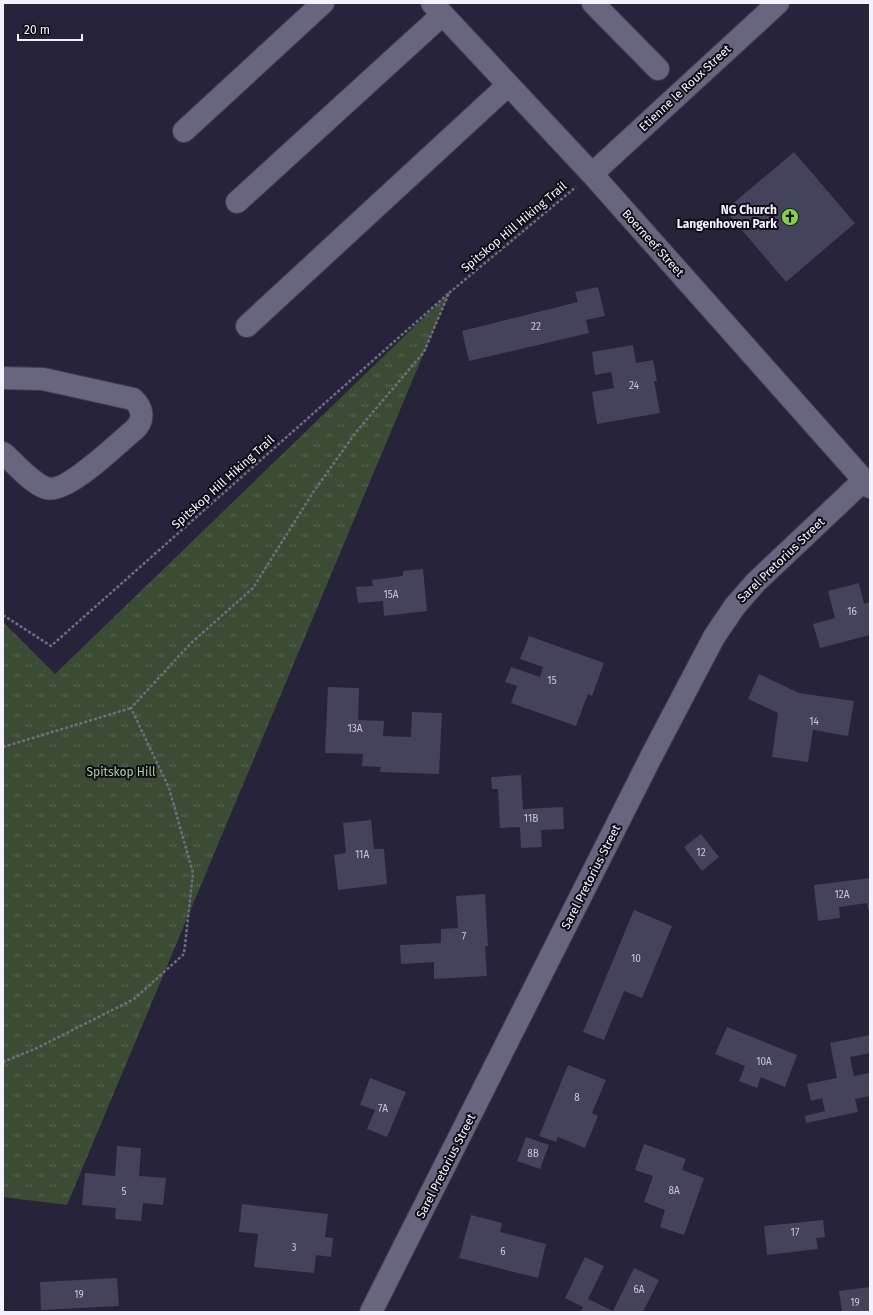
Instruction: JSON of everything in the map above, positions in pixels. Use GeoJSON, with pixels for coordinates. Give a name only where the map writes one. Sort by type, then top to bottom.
{"type":"FeatureCollection","features":[{"type":"Feature","properties":{"kind":"street"},"geometry":{"type":"LineString","coordinates":[[184,131],[324,3]]}},
{"type":"Feature","properties":{"kind":"street","name":"Etienne le Roux Street"},"geometry":{"type":"LineString","coordinates":[[592,174],[778,3]]}},
{"type":"Feature","properties":{"kind":"street"},"geometry":{"type":"LineString","coordinates":[[605,8],[658,69]]}},
{"type":"Feature","properties":{"kind":"street"},"geometry":{"type":"LineString","coordinates":[[237,202],[437,9]]}},
{"type":"Feature","properties":{"kind":"street","name":"Boerneef Street"},"geometry":{"type":"LineString","coordinates":[[437,9],[592,174],[867,484]]}},
{"type":"Feature","properties":{"kind":"street"},"geometry":{"type":"LineString","coordinates":[[247,326],[508,85]]}},
{"type":"Feature","properties":{"kind":"street"},"geometry":{"type":"LineString","coordinates":[[3,378],[43,379],[133,399],[139,405],[142,412],[142,420],[134,430],[72,482],[60,488],[51,489],[36,482],[3,453]]}},
{"type":"Feature","properties":{"kind":"street","name":"Sarel Pretorius Street"},"geometry":{"type":"LineString","coordinates":[[372,1312],[654,752],[714,637],[735,606],[756,582],[867,484]]}},
{"type":"Feature","properties":{"kind":"path","name":"Spitskop Hill Hiking Trail"},"geometry":{"type":"LineString","coordinates":[[3,615],[51,646],[449,293],[592,174]]}},
{"type":"Feature","properties":{"kind":"path","name":"Spitskop Hill Hiking Trail"},"geometry":{"type":"LineString","coordinates":[[131,708],[190,644],[253,588],[314,491],[352,438],[424,352],[449,293]]}},
{"type":"Feature","properties":{"kind":"path"},"geometry":{"type":"LineString","coordinates":[[3,747],[131,708],[169,788],[193,873],[184,954],[134,999],[37,1048],[3,1062]]}},
{"type":"Feature","properties":{"kind":"green space","name":"Spitskop Hill"},"geometry":{"type":"Polygon","coordinates":[[[449,293],[67,1205],[3,1197],[3,622],[55,674],[449,293]]]}},
{"type":"Feature","properties":{"kind":"building","name":"NG Church Langenhoven Park"},"geometry":{"type":"Polygon","coordinates":[[[794,152],[855,223],[786,282],[725,210],[794,152]]]}},
{"type":"Feature","properties":{"kind":"building"},"geometry":{"type":"Polygon","coordinates":[[[598,287],[605,316],[586,320],[589,333],[469,361],[462,331],[578,302],[575,292],[598,287]]]}},
{"type":"Feature","properties":{"kind":"building"},"geometry":{"type":"Polygon","coordinates":[[[633,345],[636,363],[653,360],[657,381],[654,381],[660,413],[597,424],[592,392],[614,388],[611,372],[595,375],[592,352],[633,345]]]}},
{"type":"Feature","properties":{"kind":"building"},"geometry":{"type":"Polygon","coordinates":[[[423,569],[427,611],[384,616],[383,601],[358,603],[356,587],[373,586],[372,580],[403,576],[403,571],[423,569]]]}},
{"type":"Feature","properties":{"kind":"building"},"geometry":{"type":"Polygon","coordinates":[[[859,583],[864,604],[870,602],[870,635],[820,648],[813,624],[835,618],[828,591],[859,583]]]}},
{"type":"Feature","properties":{"kind":"building"},"geometry":{"type":"Polygon","coordinates":[[[529,636],[604,663],[592,696],[588,694],[576,726],[511,703],[517,686],[505,682],[511,667],[540,677],[543,667],[520,659],[529,636]]]}},
{"type":"Feature","properties":{"kind":"building"},"geometry":{"type":"Polygon","coordinates":[[[759,674],[799,693],[854,701],[848,736],[813,730],[808,762],[772,757],[778,713],[748,699],[759,674]]]}},
{"type":"Feature","properties":{"kind":"building"},"geometry":{"type":"Polygon","coordinates":[[[328,687],[359,688],[358,720],[384,721],[383,736],[411,737],[412,712],[442,713],[439,774],[380,772],[381,767],[362,766],[363,754],[325,753],[328,687]]]}},
{"type":"Feature","properties":{"kind":"building"},"geometry":{"type":"Polygon","coordinates":[[[521,775],[523,809],[563,807],[564,829],[541,830],[542,847],[521,848],[520,827],[500,828],[498,789],[492,789],[491,777],[521,775]]]}},
{"type":"Feature","properties":{"kind":"building"},"geometry":{"type":"Polygon","coordinates":[[[371,820],[374,849],[384,849],[387,884],[338,890],[334,855],[346,853],[343,823],[371,820]]]}},
{"type":"Feature","properties":{"kind":"building"},"geometry":{"type":"Polygon","coordinates":[[[701,834],[719,857],[702,871],[684,847],[701,834]]]}},
{"type":"Feature","properties":{"kind":"building"},"geometry":{"type":"Polygon","coordinates":[[[870,878],[870,910],[868,910],[867,903],[839,907],[840,918],[818,921],[814,885],[870,878]]]}},
{"type":"Feature","properties":{"kind":"building"},"geometry":{"type":"Polygon","coordinates":[[[485,894],[488,946],[485,946],[487,976],[434,979],[434,962],[401,964],[400,945],[441,943],[441,929],[458,928],[456,896],[485,894]]]}},
{"type":"Feature","properties":{"kind":"building"},"geometry":{"type":"Polygon","coordinates":[[[634,910],[672,926],[642,998],[624,991],[604,1040],[583,1032],[634,910]]]}},
{"type":"Feature","properties":{"kind":"building"},"geometry":{"type":"Polygon","coordinates":[[[727,1027],[797,1055],[785,1087],[761,1077],[757,1088],[739,1081],[745,1066],[715,1054],[727,1027]]]}},
{"type":"Feature","properties":{"kind":"building"},"geometry":{"type":"Polygon","coordinates":[[[870,1035],[870,1053],[850,1057],[854,1076],[869,1073],[870,1096],[855,1099],[858,1112],[806,1123],[805,1116],[825,1111],[822,1098],[811,1101],[807,1084],[837,1078],[830,1043],[870,1035]]]}},
{"type":"Feature","properties":{"kind":"building"},"geometry":{"type":"Polygon","coordinates":[[[568,1065],[606,1080],[592,1113],[598,1116],[585,1148],[558,1137],[556,1142],[539,1136],[568,1065]]]}},
{"type":"Feature","properties":{"kind":"building"},"geometry":{"type":"Polygon","coordinates":[[[370,1078],[406,1092],[387,1137],[367,1129],[375,1110],[360,1105],[370,1078]]]}},
{"type":"Feature","properties":{"kind":"building"},"geometry":{"type":"Polygon","coordinates":[[[526,1137],[549,1145],[540,1169],[517,1161],[526,1137]]]}},
{"type":"Feature","properties":{"kind":"building"},"geometry":{"type":"Polygon","coordinates":[[[644,1144],[686,1159],[682,1170],[704,1178],[684,1235],[660,1227],[665,1210],[644,1202],[653,1176],[635,1170],[644,1144]]]}},
{"type":"Feature","properties":{"kind":"building"},"geometry":{"type":"Polygon","coordinates":[[[117,1146],[141,1148],[139,1176],[166,1178],[163,1205],[143,1203],[141,1221],[115,1219],[116,1208],[82,1205],[85,1173],[115,1176],[117,1146]]]}},
{"type":"Feature","properties":{"kind":"building"},"geometry":{"type":"Polygon","coordinates":[[[242,1204],[328,1214],[325,1237],[333,1238],[331,1257],[316,1255],[314,1273],[254,1267],[258,1234],[239,1232],[242,1204]]]}},
{"type":"Feature","properties":{"kind":"building"},"geometry":{"type":"Polygon","coordinates":[[[471,1215],[502,1223],[500,1232],[546,1244],[538,1278],[459,1258],[471,1215]]]}},
{"type":"Feature","properties":{"kind":"building"},"geometry":{"type":"Polygon","coordinates":[[[823,1220],[825,1237],[816,1238],[818,1249],[767,1255],[764,1226],[823,1220]]]}},
{"type":"Feature","properties":{"kind":"building"},"geometry":{"type":"Polygon","coordinates":[[[585,1257],[604,1266],[588,1299],[613,1311],[634,1268],[659,1280],[643,1312],[580,1312],[583,1307],[565,1298],[585,1257]]]}},
{"type":"Feature","properties":{"kind":"building"},"geometry":{"type":"Polygon","coordinates":[[[117,1278],[119,1306],[41,1310],[40,1282],[117,1278]]]}},
{"type":"Feature","properties":{"kind":"building"},"geometry":{"type":"Polygon","coordinates":[[[870,1287],[870,1312],[842,1312],[839,1291],[870,1287]]]}},
{"type":"Feature","properties":{"kind":"place","name":"NG Church Langenhoven Park"},"geometry":{"type":"Point","coordinates":[790,217]}}]}
